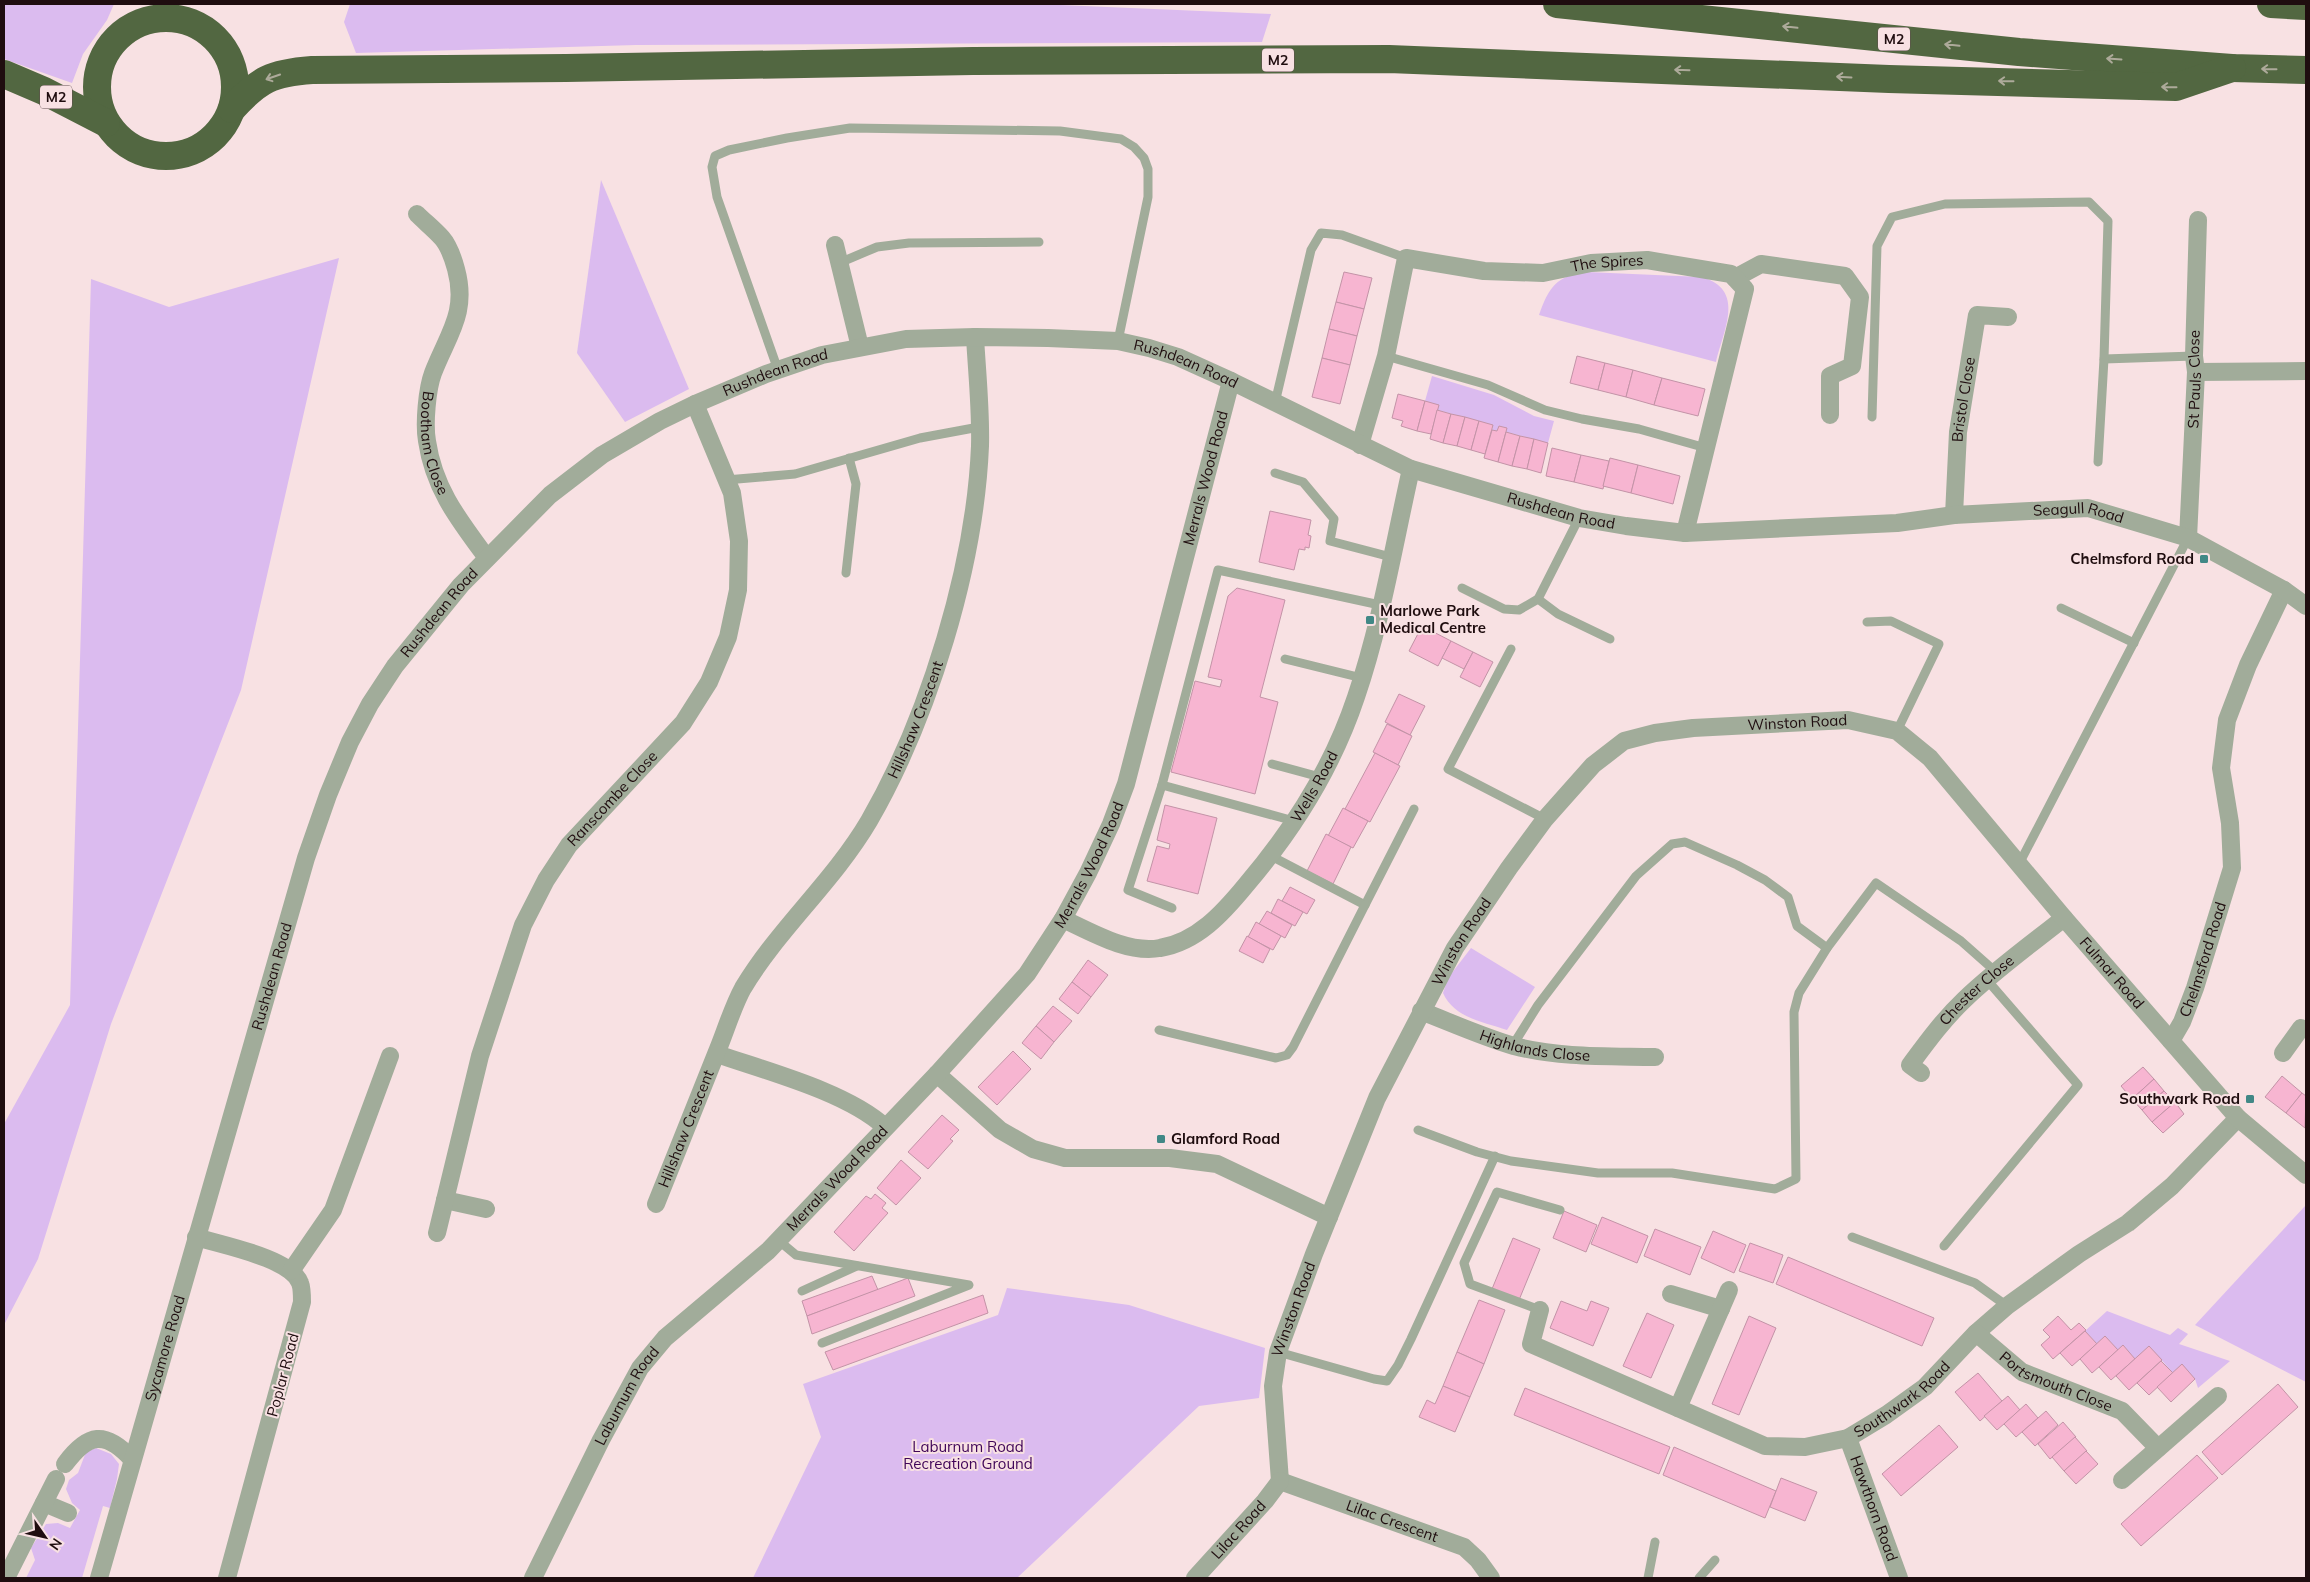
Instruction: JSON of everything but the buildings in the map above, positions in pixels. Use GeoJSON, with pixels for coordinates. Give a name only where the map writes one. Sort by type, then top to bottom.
{"type":"FeatureCollection","features":[{"type":"Feature","properties":{"kind":"highway"},"geometry":{"type":"LineString","coordinates":[[132,4],[122,31],[101,61],[96,82],[98,103],[106,123],[120,140],[140,152],[162,157],[184,154],[205,144],[221,129],[232,109],[235,87],[231,63],[220,42],[202,27],[186,4]]}},
{"type":"Feature","properties":{"kind":"highway","name":"M2"},"geometry":{"type":"LineString","coordinates":[[1557,4],[2019,52],[2232,68],[2306,70]]}},
{"type":"Feature","properties":{"kind":"highway"},"geometry":{"type":"LineString","coordinates":[[2271,4],[2306,6]]}},
{"type":"Feature","properties":{"kind":"highway"},"geometry":{"type":"LineString","coordinates":[[122,31],[145,20],[164,17],[184,20],[202,27]]}},
{"type":"Feature","properties":{"kind":"highway","name":"M2"},"geometry":{"type":"LineString","coordinates":[[232,109],[250,88],[259,83],[285,74],[312,70],[576,68],[983,61],[1388,59],[1890,79],[2176,87],[2232,68]]}},
{"type":"Feature","properties":{"kind":"highway","name":"M2"},"geometry":{"type":"LineString","coordinates":[[4,74],[44,91],[106,123]]}},
{"type":"Feature","properties":{"kind":"street","name":"Bootham Close"},"geometry":{"type":"LineString","coordinates":[[417,214],[443,239],[453,258],[460,284],[461,303],[455,324],[433,374],[427,413],[427,440],[441,491],[487,558]]}},
{"type":"Feature","properties":{"kind":"street","name":"St Pauls Close"},"geometry":{"type":"LineString","coordinates":[[2188,538],[2195,364],[2198,220]]}},
{"type":"Feature","properties":{"kind":"street"},"geometry":{"type":"LineString","coordinates":[[835,245],[860,347]]}},
{"type":"Feature","properties":{"kind":"street"},"geometry":{"type":"LineString","coordinates":[[1360,445],[1386,356],[1406,258]]}},
{"type":"Feature","properties":{"kind":"street","name":"The Spires"},"geometry":{"type":"LineString","coordinates":[[1406,258],[1484,271],[1543,273],[1591,262],[1647,260],[1731,274],[1735,278]]}},
{"type":"Feature","properties":{"kind":"street"},"geometry":{"type":"LineString","coordinates":[[1685,533],[1745,289],[1735,278],[1761,264],[1846,276],[1860,297],[1852,366],[1830,376],[1830,416]]}},
{"type":"Feature","properties":{"kind":"street","name":"Bristol Close"},"geometry":{"type":"LineString","coordinates":[[1954,515],[1958,432],[1977,315],[2008,317]]}},
{"type":"Feature","properties":{"kind":"street","name":"Rushdean Road"},"geometry":{"type":"LineString","coordinates":[[196,1238],[306,858],[346,751],[370,704],[395,666],[461,585],[550,495],[602,455],[660,421],[694,404],[778,370],[822,355],[906,339],[975,337],[1118,340],[1178,357],[1411,469],[1579,518],[1685,533],[1831,527]]}},
{"type":"Feature","properties":{"kind":"street","name":"Hillshaw Crescent"},"geometry":{"type":"LineString","coordinates":[[656,1204],[742,990],[768,950],[829,880],[868,822],[910,740],[936,665],[958,591],[975,509],[979,427],[975,337]]}},
{"type":"Feature","properties":{"kind":"street"},"geometry":{"type":"LineString","coordinates":[[2195,364],[2306,371]]}},
{"type":"Feature","properties":{"kind":"street","name":"Merrals Wood Road"},"geometry":{"type":"LineString","coordinates":[[773,1245],[937,1074],[1027,974],[1063,919],[1111,824],[1126,784],[1231,381]]}},
{"type":"Feature","properties":{"kind":"street","name":"Ranscombe Close"},"geometry":{"type":"LineString","coordinates":[[437,1233],[480,1056],[523,925],[546,880],[569,845],[683,723],[710,682],[728,637],[738,590],[739,541],[732,493],[694,404]]}},
{"type":"Feature","properties":{"kind":"street","name":"Wells Road"},"geometry":{"type":"LineString","coordinates":[[1063,919],[1108,939],[1134,947],[1158,949],[1184,942],[1204,929],[1240,892],[1271,856],[1320,778],[1336,746],[1362,678],[1411,469]]}},
{"type":"Feature","properties":{"kind":"street","name":"Seagull Road"},"geometry":{"type":"LineString","coordinates":[[1831,527],[1897,523],[1954,515],[2088,508],[2188,538],[2284,590],[2306,606]]}},
{"type":"Feature","properties":{"kind":"street","name":"Chelmsford Road"},"geometry":{"type":"LineString","coordinates":[[2171,1041],[2182,1022],[2195,988],[2232,868],[2230,823],[2221,768],[2226,720],[2248,665],[2284,590]]}},
{"type":"Feature","properties":{"kind":"street","name":"Winston Road"},"geometry":{"type":"LineString","coordinates":[[1280,1481],[1272,1386],[1278,1352],[1329,1217],[1378,1098],[1455,948],[1544,819],[1604,755],[1624,741],[1655,733],[1694,728],[1848,720],[1897,731],[1930,758]]}},
{"type":"Feature","properties":{"kind":"street","name":"Fulmar Road"},"geometry":{"type":"LineString","coordinates":[[1930,758],[2064,918],[2238,1118],[2306,1175]]}},
{"type":"Feature","properties":{"kind":"street","name":"Chester Close"},"geometry":{"type":"LineString","coordinates":[[1921,1074],[1910,1065],[1936,1030],[1963,1001],[1991,976],[2064,918]]}},
{"type":"Feature","properties":{"kind":"street","name":"Highlands Close"},"geometry":{"type":"LineString","coordinates":[[1421,1011],[1513,1046],[1571,1055],[1655,1057]]}},
{"type":"Feature","properties":{"kind":"street"},"geometry":{"type":"LineString","coordinates":[[2283,1053],[2305,1027]]}},
{"type":"Feature","properties":{"kind":"street","name":"Hillshaw Crescent"},"geometry":{"type":"LineString","coordinates":[[717,1054],[834,1096],[867,1112],[885,1127]]}},
{"type":"Feature","properties":{"kind":"street"},"geometry":{"type":"LineString","coordinates":[[196,1238],[275,1262],[292,1271],[333,1210],[390,1056]]}},
{"type":"Feature","properties":{"kind":"street"},"geometry":{"type":"LineString","coordinates":[[937,1074],[1000,1130],[1033,1149],[1065,1158],[1170,1158],[1218,1164],[1329,1217]]}},
{"type":"Feature","properties":{"kind":"street","name":"Southwark Road"},"geometry":{"type":"LineString","coordinates":[[1540,1310],[1531,1344],[1765,1446],[1805,1447],[1848,1438],[1886,1415],[1925,1387],[1976,1333],[2007,1306],[2079,1254],[2128,1223],[2172,1186],[2238,1118]]}},
{"type":"Feature","properties":{"kind":"street"},"geometry":{"type":"LineString","coordinates":[[445,1200],[486,1209]]}},
{"type":"Feature","properties":{"kind":"street","name":"Sycamore Road"},"geometry":{"type":"LineString","coordinates":[[98,1578],[196,1238]]}},
{"type":"Feature","properties":{"kind":"street","name":"Laburnum Road"},"geometry":{"type":"LineString","coordinates":[[533,1578],[601,1440],[640,1368],[665,1338],[773,1245]]}},
{"type":"Feature","properties":{"kind":"street","name":"Poplar Road"},"geometry":{"type":"LineString","coordinates":[[226,1578],[302,1302],[300,1282],[292,1271]]}},
{"type":"Feature","properties":{"kind":"street"},"geometry":{"type":"LineString","coordinates":[[1678,1408],[1729,1290]]}},
{"type":"Feature","properties":{"kind":"street"},"geometry":{"type":"LineString","coordinates":[[1671,1294],[1721,1309]]}},
{"type":"Feature","properties":{"kind":"street","name":"Portsmouth Close"},"geometry":{"type":"LineString","coordinates":[[1976,1333],[2022,1372],[2122,1411],[2158,1448]]}},
{"type":"Feature","properties":{"kind":"street"},"geometry":{"type":"LineString","coordinates":[[2122,1480],[2218,1396]]}},
{"type":"Feature","properties":{"kind":"street"},"geometry":{"type":"LineString","coordinates":[[6,1578],[60,1471],[75,1450],[90,1440],[105,1438],[120,1446],[132,1459]]}},
{"type":"Feature","properties":{"kind":"street","name":"Hawthorn Road"},"geometry":{"type":"LineString","coordinates":[[1848,1438],[1899,1578]]}},
{"type":"Feature","properties":{"kind":"street","name":"Lilac Road"},"geometry":{"type":"LineString","coordinates":[[1195,1578],[1265,1501],[1280,1481]]}},
{"type":"Feature","properties":{"kind":"street","name":"Lilac Crescent"},"geometry":{"type":"LineString","coordinates":[[1280,1481],[1464,1547],[1478,1560],[1491,1578]]}},
{"type":"Feature","properties":{"kind":"street"},"geometry":{"type":"LineString","coordinates":[[44,1503],[68,1513]]}},
{"type":"Feature","properties":{"kind":"lane"},"geometry":{"type":"LineString","coordinates":[[778,370],[717,197],[712,167],[716,156],[728,150],[850,128],[1060,131],[1121,139],[1134,147],[1144,158],[1148,169],[1148,197],[1118,340]]}},
{"type":"Feature","properties":{"kind":"lane"},"geometry":{"type":"LineString","coordinates":[[1872,417],[1877,246],[1892,217],[1945,204],[2088,202],[2108,221],[2104,359],[2098,462]]}},
{"type":"Feature","properties":{"kind":"lane"},"geometry":{"type":"LineString","coordinates":[[1274,404],[1311,250],[1321,233],[1342,235],[1406,258]]}},
{"type":"Feature","properties":{"kind":"lane"},"geometry":{"type":"LineString","coordinates":[[839,263],[877,247],[909,243],[1038,242]]}},
{"type":"Feature","properties":{"kind":"lane"},"geometry":{"type":"LineString","coordinates":[[1386,356],[1488,385],[1545,410],[1638,429],[1706,448]]}},
{"type":"Feature","properties":{"kind":"lane"},"geometry":{"type":"LineString","coordinates":[[2104,359],[2195,364]]}},
{"type":"Feature","properties":{"kind":"lane"},"geometry":{"type":"LineString","coordinates":[[726,480],[765,479],[795,474],[920,438],[979,427]]}},
{"type":"Feature","properties":{"kind":"lane"},"geometry":{"type":"LineString","coordinates":[[846,573],[856,484],[848,458]]}},
{"type":"Feature","properties":{"kind":"lane"},"geometry":{"type":"LineString","coordinates":[[1275,473],[1302,482],[1334,519],[1330,541],[1391,557]]}},
{"type":"Feature","properties":{"kind":"lane"},"geometry":{"type":"LineString","coordinates":[[1462,588],[1504,609],[1519,610],[1538,599],[1579,518]]}},
{"type":"Feature","properties":{"kind":"lane"},"geometry":{"type":"LineString","coordinates":[[2019,864],[2188,538]]}},
{"type":"Feature","properties":{"kind":"lane"},"geometry":{"type":"LineString","coordinates":[[1172,908],[1128,890],[1162,785],[1218,570],[1380,605]]}},
{"type":"Feature","properties":{"kind":"lane"},"geometry":{"type":"LineString","coordinates":[[1538,599],[1558,614],[1610,639]]}},
{"type":"Feature","properties":{"kind":"lane"},"geometry":{"type":"LineString","coordinates":[[2061,608],[2134,643]]}},
{"type":"Feature","properties":{"kind":"lane"},"geometry":{"type":"LineString","coordinates":[[1867,622],[1891,621],[1939,644],[1897,731]]}},
{"type":"Feature","properties":{"kind":"lane"},"geometry":{"type":"LineString","coordinates":[[1512,649],[1448,769],[1544,819]]}},
{"type":"Feature","properties":{"kind":"lane"},"geometry":{"type":"LineString","coordinates":[[1286,658],[1362,678]]}},
{"type":"Feature","properties":{"kind":"lane"},"geometry":{"type":"LineString","coordinates":[[1272,764],[1320,778]]}},
{"type":"Feature","properties":{"kind":"lane"},"geometry":{"type":"LineString","coordinates":[[1162,785],[1294,821]]}},
{"type":"Feature","properties":{"kind":"lane"},"geometry":{"type":"LineString","coordinates":[[1159,1030],[1276,1058],[1287,1055],[1414,809]]}},
{"type":"Feature","properties":{"kind":"lane"},"geometry":{"type":"LineString","coordinates":[[1513,1046],[1538,1005],[1636,876],[1672,844],[1685,842],[1737,865],[1765,880],[1788,897],[1797,926],[1827,948]]}},
{"type":"Feature","properties":{"kind":"lane"},"geometry":{"type":"LineString","coordinates":[[1271,856],[1365,905]]}},
{"type":"Feature","properties":{"kind":"lane"},"geometry":{"type":"LineString","coordinates":[[1418,1130],[1477,1152],[1598,1173],[1672,1173],[1775,1189],[1796,1180],[1794,1012],[1799,992],[1827,948],[1876,883],[1961,941],[2078,1085],[1944,1246]]}},
{"type":"Feature","properties":{"kind":"lane"},"geometry":{"type":"LineString","coordinates":[[1278,1352],[1387,1381],[1398,1365],[1411,1339],[1495,1156]]}},
{"type":"Feature","properties":{"kind":"lane"},"geometry":{"type":"LineString","coordinates":[[1540,1310],[1470,1284],[1464,1264],[1497,1192],[1560,1210]]}},
{"type":"Feature","properties":{"kind":"lane"},"geometry":{"type":"LineString","coordinates":[[1852,1237],[1975,1283],[2007,1306]]}},
{"type":"Feature","properties":{"kind":"lane"},"geometry":{"type":"LineString","coordinates":[[773,1245],[796,1255],[969,1285],[822,1343]]}},
{"type":"Feature","properties":{"kind":"lane"},"geometry":{"type":"LineString","coordinates":[[802,1291],[858,1266]]}},
{"type":"Feature","properties":{"kind":"lane"},"geometry":{"type":"LineString","coordinates":[[1648,1578],[1655,1542]]}},
{"type":"Feature","properties":{"kind":"lane"},"geometry":{"type":"LineString","coordinates":[[1699,1578],[1715,1560]]}},
{"type":"Feature","properties":{"kind":"green space"},"geometry":{"type":"Polygon","coordinates":[[[4,4],[114,4],[107,20],[83,54],[72,83],[4,59],[4,4]]]}},
{"type":"Feature","properties":{"kind":"green space"},"geometry":{"type":"Polygon","coordinates":[[[350,4],[1037,4],[1271,14],[1262,42],[636,45],[356,53],[344,22],[350,4]]]}},
{"type":"Feature","properties":{"kind":"green space"},"geometry":{"type":"Polygon","coordinates":[[[601,180],[689,389],[625,422],[577,353],[601,180]]]}},
{"type":"Feature","properties":{"kind":"green space"},"geometry":{"type":"Polygon","coordinates":[[[339,258],[241,690],[111,1024],[38,1259],[4,1325],[4,1124],[70,1005],[91,279],[169,307],[339,258]]]}},
{"type":"Feature","properties":{"kind":"green space"},"geometry":{"type":"Polygon","coordinates":[[[1587,272],[1701,277],[1715,283],[1728,300],[1727,324],[1716,362],[1539,315],[1546,297],[1555,284],[1568,276],[1587,272]]]}},
{"type":"Feature","properties":{"kind":"green space"},"geometry":{"type":"Polygon","coordinates":[[[1432,376],[1494,395],[1534,416],[1554,421],[1548,443],[1506,432],[1507,428],[1499,426],[1497,431],[1492,430],[1493,425],[1437,410],[1425,401],[1432,376]]]}},
{"type":"Feature","properties":{"kind":"green space"},"geometry":{"type":"Polygon","coordinates":[[[1471,948],[1535,987],[1507,1030],[1462,1014],[1454,1008],[1443,993],[1448,978],[1471,948]]]}},
{"type":"Feature","properties":{"kind":"green space"},"geometry":{"type":"Polygon","coordinates":[[[2306,1205],[2306,1382],[2195,1325],[2306,1205]]]}},
{"type":"Feature","properties":{"kind":"green space","name":"Laburnum Road Recreation Ground"},"geometry":{"type":"Polygon","coordinates":[[[1007,1288],[1129,1305],[1265,1348],[1259,1398],[1199,1406],[1017,1578],[753,1578],[821,1437],[803,1384],[998,1315],[1007,1288]]]}},
{"type":"Feature","properties":{"kind":"green space"},"geometry":{"type":"Polygon","coordinates":[[[2107,1311],[2170,1335],[2178,1328],[2188,1334],[2179,1344],[2230,1361],[2198,1388],[2195,1379],[2182,1365],[2173,1373],[2149,1346],[2135,1359],[2123,1345],[2118,1350],[2105,1336],[2097,1344],[2085,1331],[2107,1311]]]}},
{"type":"Feature","properties":{"kind":"green space"},"geometry":{"type":"Polygon","coordinates":[[[96,1448],[111,1454],[119,1464],[110,1508],[103,1506],[82,1578],[26,1578],[35,1560],[31,1548],[46,1524],[58,1523],[70,1528],[80,1510],[72,1503],[66,1489],[69,1480],[78,1473],[86,1452],[96,1448]]]}},
{"type":"Feature","properties":{"kind":"place","name":"Chelmsford Road"},"geometry":{"type":"Point","coordinates":[2204,559]}},
{"type":"Feature","properties":{"kind":"place","name":"Marlowe Park Medical Centre"},"geometry":{"type":"Point","coordinates":[1370,620]}},
{"type":"Feature","properties":{"kind":"place","name":"Southwark Road"},"geometry":{"type":"Point","coordinates":[2250,1099]}},
{"type":"Feature","properties":{"kind":"place","name":"Glamford Road"},"geometry":{"type":"Point","coordinates":[1161,1139]}}]}
